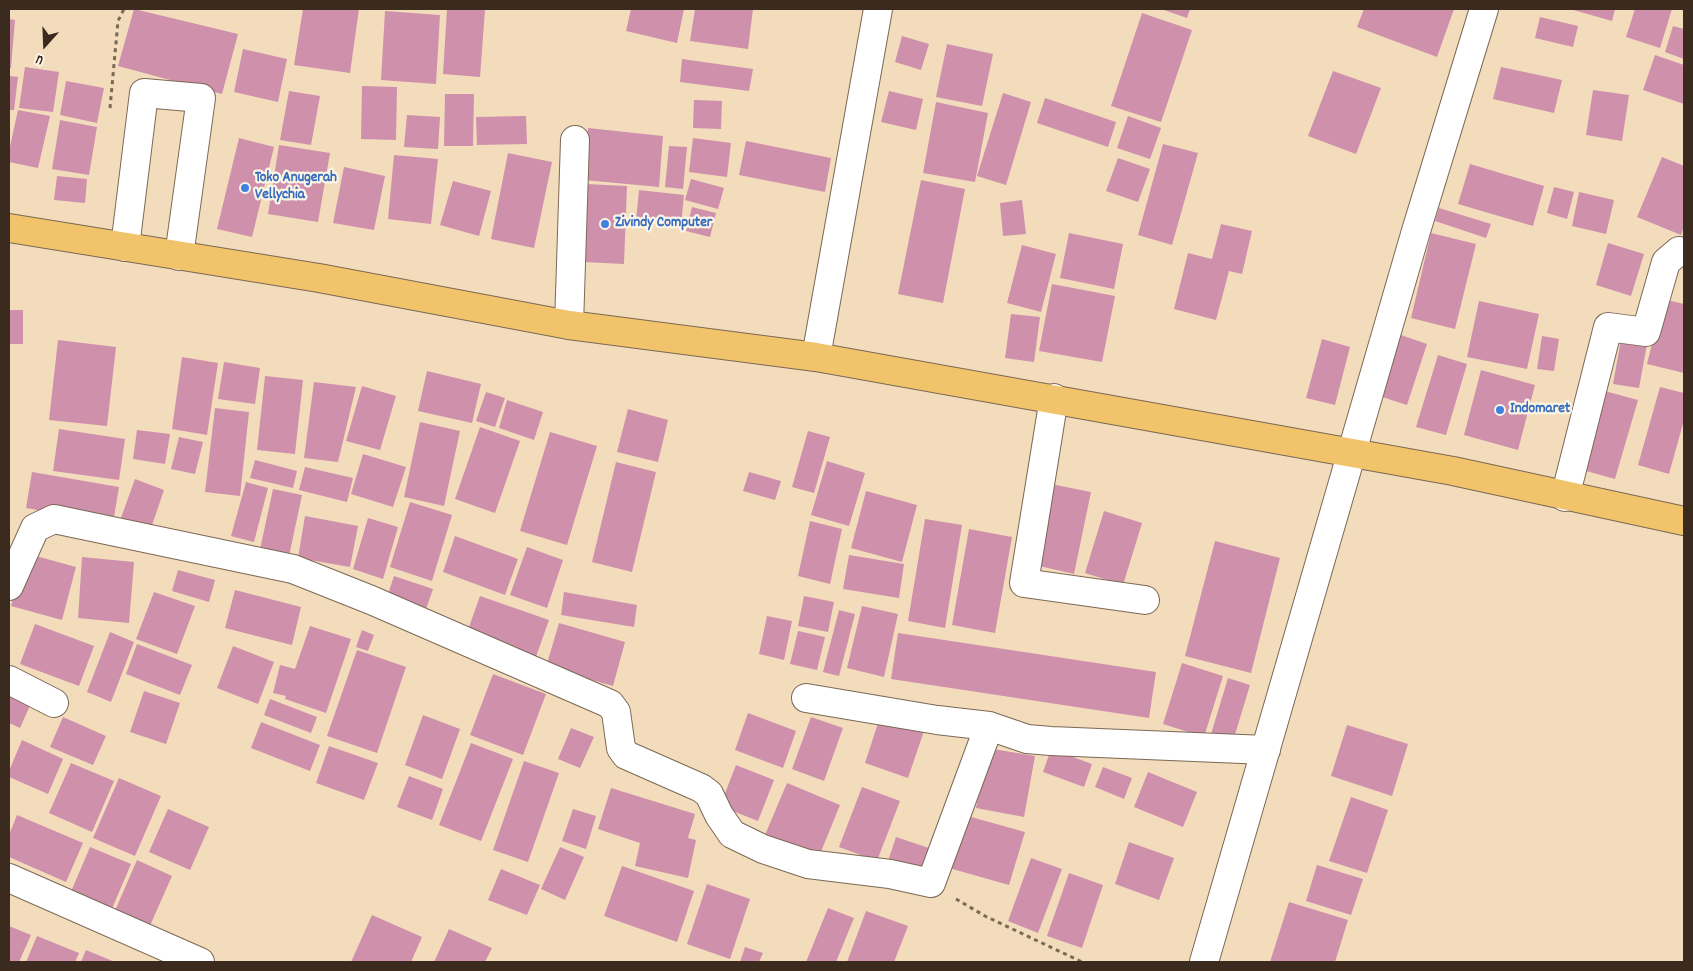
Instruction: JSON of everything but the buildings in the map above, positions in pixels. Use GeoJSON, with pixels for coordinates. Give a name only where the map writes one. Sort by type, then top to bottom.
{"type":"FeatureCollection","features":[{"type":"Feature","properties":{"kind":"highway"},"geometry":{"type":"LineString","coordinates":[[9,228],[319,278],[569,324],[816,357],[1054,398],[1453,471],[1565,497],[1684,521]]}},
{"type":"Feature","properties":{"kind":"street"},"geometry":{"type":"LineString","coordinates":[[816,357],[878,9]]}},
{"type":"Feature","properties":{"kind":"street"},"geometry":{"type":"LineString","coordinates":[[1204,962],[1416,230],[1484,9]]}},
{"type":"Feature","properties":{"kind":"street"},"geometry":{"type":"LineString","coordinates":[[124,247],[144,93],[201,98],[179,256]]}},
{"type":"Feature","properties":{"kind":"street"},"geometry":{"type":"LineString","coordinates":[[569,324],[575,140]]}},
{"type":"Feature","properties":{"kind":"street"},"geometry":{"type":"LineString","coordinates":[[1565,497],[1608,327],[1646,332],[1666,262],[1680,251]]}},
{"type":"Feature","properties":{"kind":"street"},"geometry":{"type":"LineString","coordinates":[[1054,398],[1024,583],[1145,600]]}},
{"type":"Feature","properties":{"kind":"street"},"geometry":{"type":"LineString","coordinates":[[9,586],[35,528],[54,519],[293,569],[371,600],[610,704],[616,712],[621,748],[626,755],[701,788],[709,794],[719,815],[732,834],[763,850],[808,864],[890,874],[931,883],[989,726]]}},
{"type":"Feature","properties":{"kind":"street"},"geometry":{"type":"LineString","coordinates":[[9,680],[54,703]]}},
{"type":"Feature","properties":{"kind":"street"},"geometry":{"type":"LineString","coordinates":[[806,698],[937,720],[989,726],[1027,739],[1266,750]]}},
{"type":"Feature","properties":{"kind":"street"},"geometry":{"type":"LineString","coordinates":[[9,878],[200,962]]}},
{"type":"Feature","properties":{"kind":"path"},"geometry":{"type":"LineString","coordinates":[[931,883],[985,916],[1082,962]]}},
{"type":"Feature","properties":{"kind":"place","name":"Toko Anugerah Vellychia"},"geometry":{"type":"Point","coordinates":[245,188]}},
{"type":"Feature","properties":{"kind":"place","name":"Zivindy Computer"},"geometry":{"type":"Point","coordinates":[605,224]}},
{"type":"Feature","properties":{"kind":"place","name":"Indomaret"},"geometry":{"type":"Point","coordinates":[1500,410]}}]}
